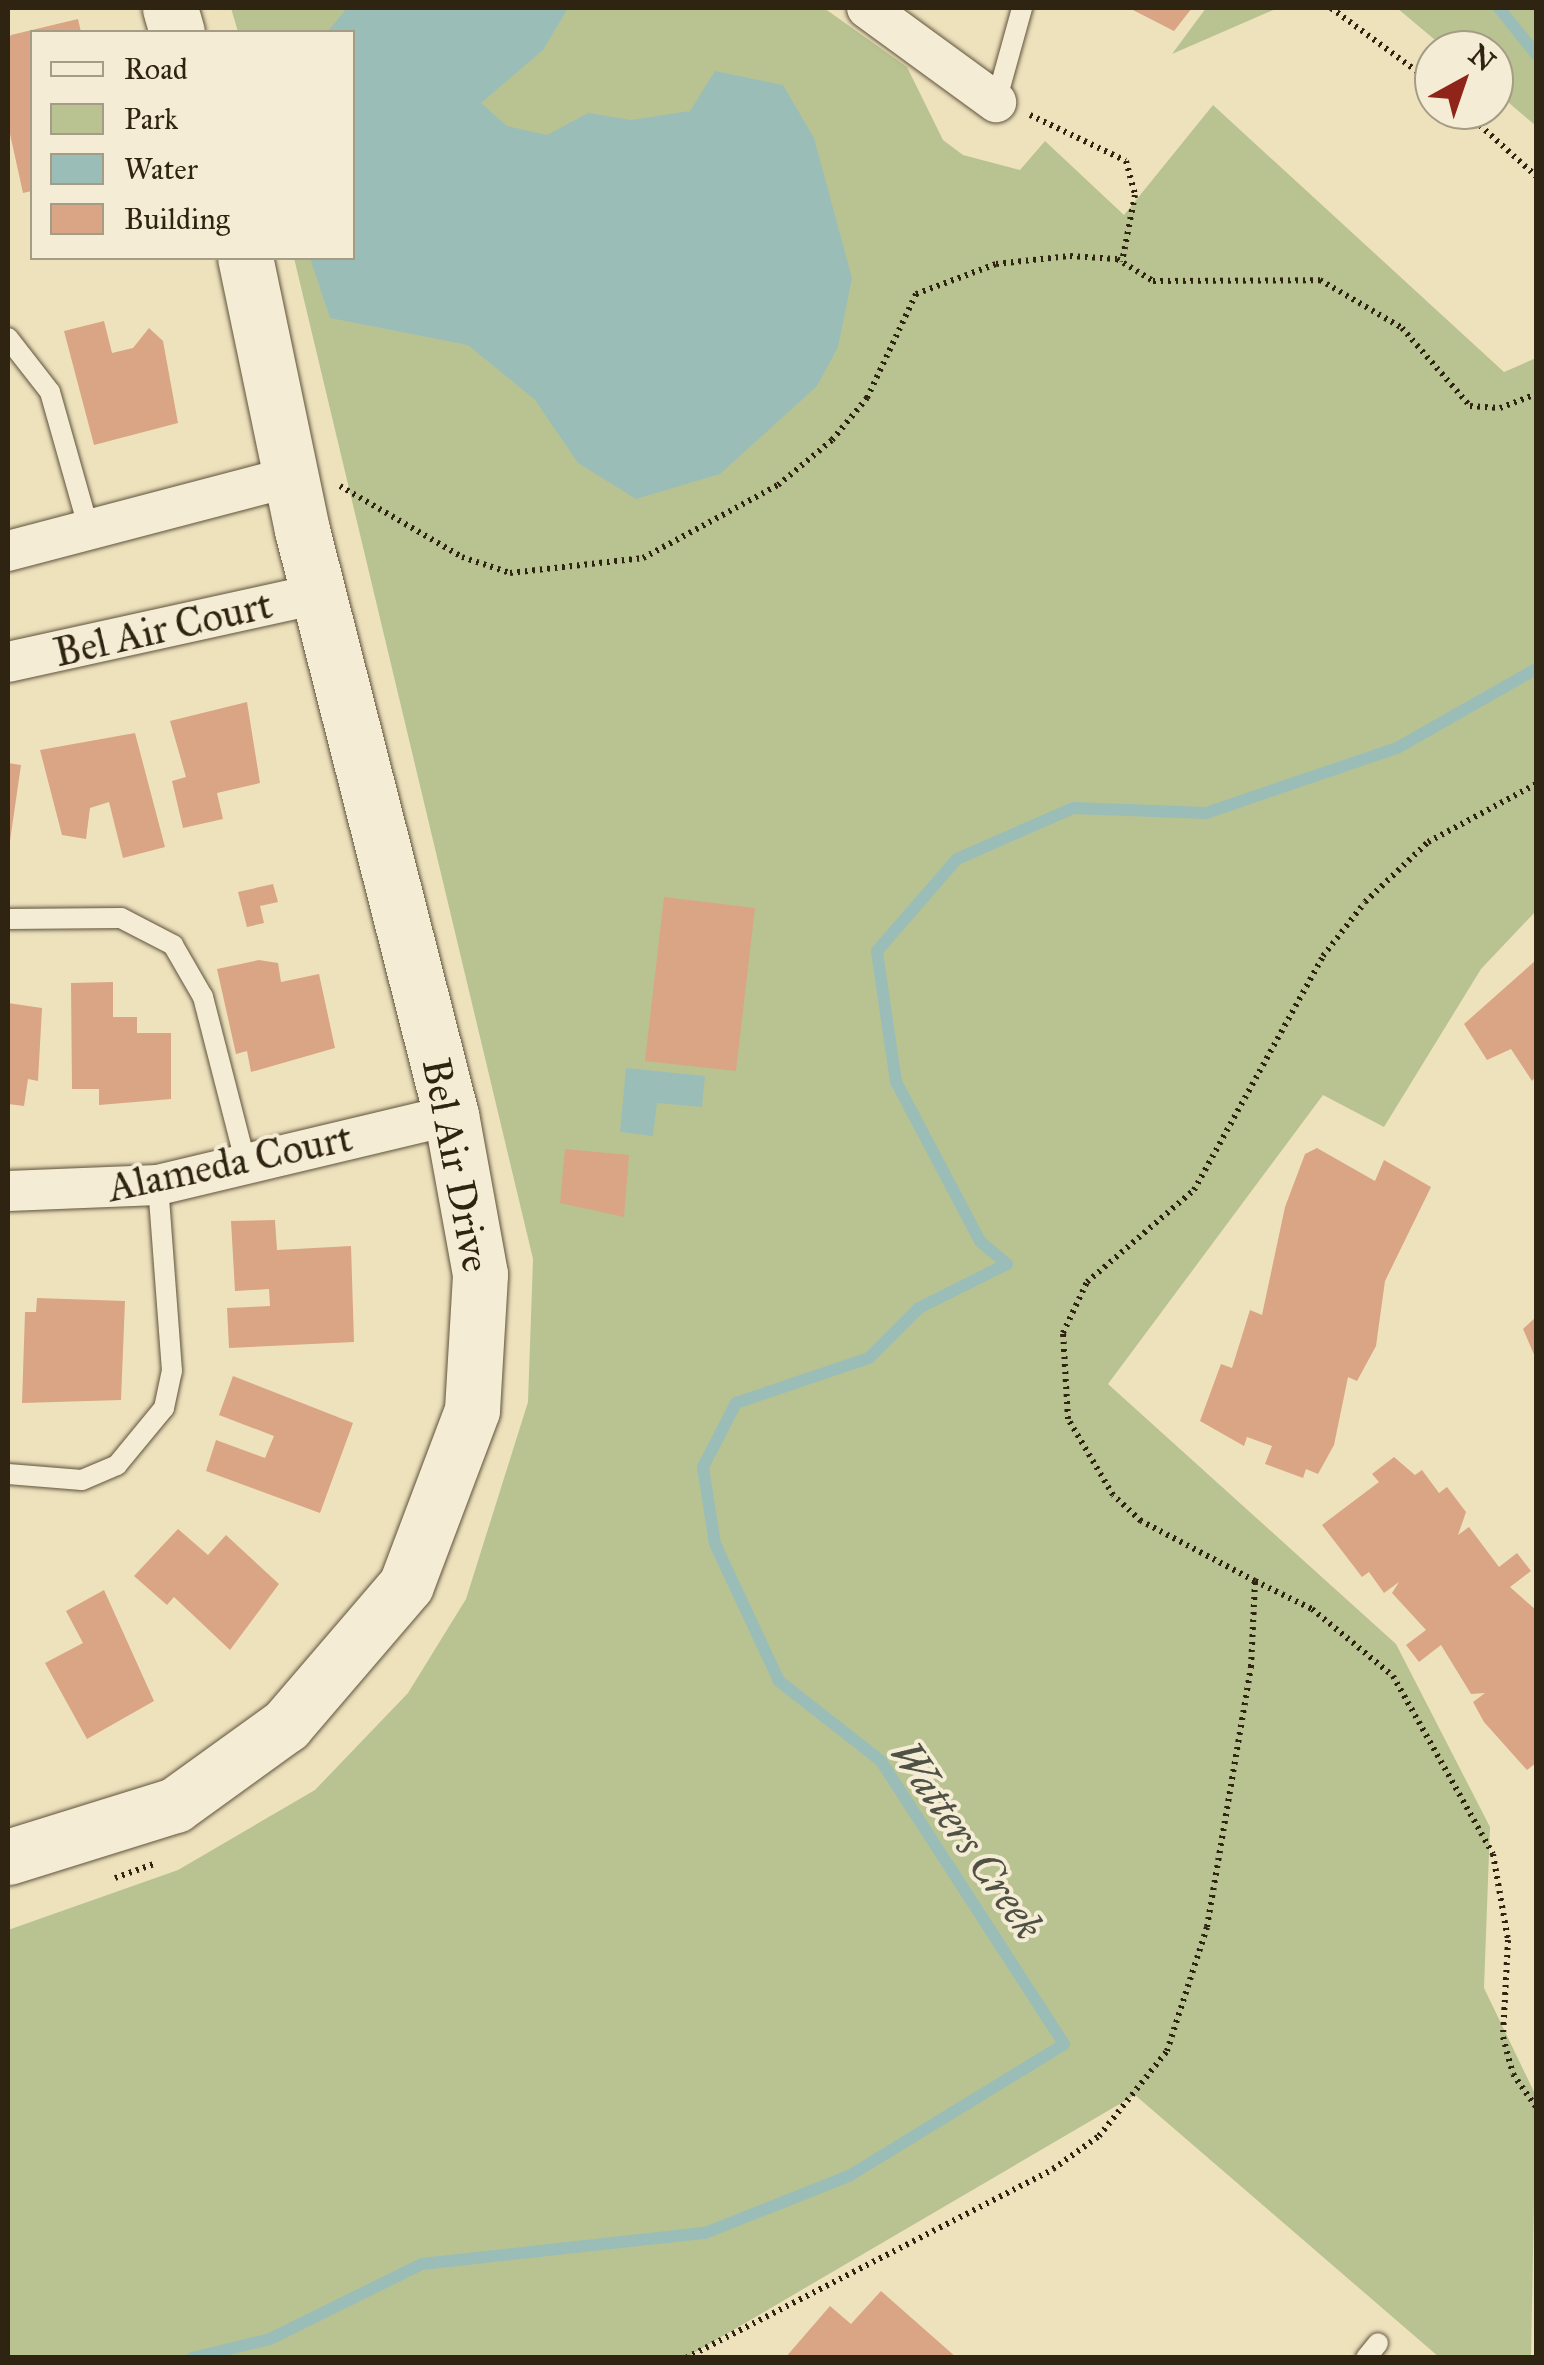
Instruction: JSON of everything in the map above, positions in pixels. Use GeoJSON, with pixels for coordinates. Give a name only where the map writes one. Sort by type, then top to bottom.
{"type":"FeatureCollection","features":[{"type":"Feature","properties":{"kind":"street"},"geometry":{"type":"LineString","coordinates":[[867,8],[996,102]]}},
{"type":"Feature","properties":{"kind":"street","name":"Bel Air Drive"},"geometry":{"type":"LineString","coordinates":[[8,1857],[175,1806],[229,1772],[346,1662],[406,1585],[472,1410],[480,1342],[480,1274],[451,1115],[318,594],[315,481],[246,260]]}},
{"type":"Feature","properties":{"kind":"street"},"geometry":{"type":"LineString","coordinates":[[8,552],[89,530],[315,481]]}},
{"type":"Feature","properties":{"kind":"street","name":"Bel Air Court"},"geometry":{"type":"LineString","coordinates":[[8,662],[318,594]]}},
{"type":"Feature","properties":{"kind":"street","name":"Alameda Court"},"geometry":{"type":"LineString","coordinates":[[8,1191],[158,1185],[451,1115]]}},
{"type":"Feature","properties":{"kind":"lane"},"geometry":{"type":"LineString","coordinates":[[996,102],[1022,8]]}},
{"type":"Feature","properties":{"kind":"lane"},"geometry":{"type":"LineString","coordinates":[[8,338],[50,392],[89,530]]}},
{"type":"Feature","properties":{"kind":"lane"},"geometry":{"type":"LineString","coordinates":[[8,919],[121,918],[174,946],[202,998],[246,1164]]}},
{"type":"Feature","properties":{"kind":"lane"},"geometry":{"type":"LineString","coordinates":[[8,1474],[82,1480],[99,1473],[145,1440],[164,1408],[172,1370],[158,1185]]}},
{"type":"Feature","properties":{"kind":"path"},"geometry":{"type":"LineString","coordinates":[[1331,8],[1414,69]]}},
{"type":"Feature","properties":{"kind":"path"},"geometry":{"type":"LineString","coordinates":[[996,102],[1126,161],[1135,195],[1122,262]]}},
{"type":"Feature","properties":{"kind":"path"},"geometry":{"type":"LineString","coordinates":[[1485,130],[1536,176]]}},
{"type":"Feature","properties":{"kind":"path"},"geometry":{"type":"LineString","coordinates":[[315,481],[462,557],[510,573],[643,558],[778,485],[832,440],[867,398],[916,294],[996,264],[1122,262],[1152,281],[1320,280],[1402,328],[1470,406],[1500,408],[1536,394]]}},
{"type":"Feature","properties":{"kind":"path"},"geometry":{"type":"LineString","coordinates":[[1536,784],[1428,842],[1364,902],[1323,956],[1194,1190],[1087,1282],[1063,1332],[1068,1419],[1113,1495],[1141,1521],[1312,1609],[1393,1676],[1493,1854],[1508,1940],[1503,2037],[1536,2107]]}},
{"type":"Feature","properties":{"kind":"path"},"geometry":{"type":"LineString","coordinates":[[686,2358],[1099,2136],[1167,2051],[1218,1873],[1252,1667],[1255,1582]]}},
{"type":"Feature","properties":{"kind":"green space"},"geometry":{"type":"Polygon","coordinates":[[[231,8],[824,8],[907,67],[943,140],[963,155],[1020,170],[1045,141],[1124,215],[1213,105],[1504,372],[1536,358],[1536,911],[1481,969],[1384,1127],[1323,1095],[1108,1384],[1396,1644],[1490,1827],[1484,1988],[1536,2096],[1531,2357],[1439,2357],[1135,2095],[687,2357],[8,2358],[8,1930],[178,1870],[315,1790],[408,1693],[466,1599],[528,1402],[533,1259],[294,260],[355,260],[355,30],[237,30],[231,8]]]}},
{"type":"Feature","properties":{"kind":"green space"},"geometry":{"type":"Polygon","coordinates":[[[1206,8],[1278,8],[1172,54],[1206,8]]]}},
{"type":"Feature","properties":{"kind":"green space"},"geometry":{"type":"Polygon","coordinates":[[[1397,8],[1536,8],[1536,126],[1514,107],[1514,30],[1423,30],[1397,8]]]}},
{"type":"Feature","properties":{"kind":"water"},"geometry":{"type":"Polygon","coordinates":[[[347,8],[568,8],[543,50],[481,103],[507,126],[547,135],[588,113],[631,120],[690,111],[715,71],[783,85],[814,138],[852,278],[838,347],[817,386],[720,474],[636,499],[578,463],[535,400],[468,345],[330,318],[311,260],[355,260],[355,30],[329,30],[347,8]]]}},
{"type":"Feature","properties":{"kind":"water"},"geometry":{"type":"Polygon","coordinates":[[[626,1068],[705,1076],[702,1107],[657,1103],[653,1136],[620,1132],[626,1068]]]}},
{"type":"Feature","properties":{"kind":"building"},"geometry":{"type":"Polygon","coordinates":[[[1129,8],[1192,8],[1174,31],[1129,8]]]}},
{"type":"Feature","properties":{"kind":"building"},"geometry":{"type":"Polygon","coordinates":[[[78,19],[81,30],[32,30],[78,19]]]}},
{"type":"Feature","properties":{"kind":"building"},"geometry":{"type":"Polygon","coordinates":[[[30,30],[30,191],[23,193],[8,125],[11,35],[30,30]]]}},
{"type":"Feature","properties":{"kind":"building"},"geometry":{"type":"Polygon","coordinates":[[[104,321],[112,353],[133,348],[149,328],[163,341],[178,423],[94,445],[64,331],[104,321]]]}},
{"type":"Feature","properties":{"kind":"building"},"geometry":{"type":"Polygon","coordinates":[[[247,702],[260,783],[217,793],[223,819],[183,828],[172,781],[186,777],[170,721],[247,702]]]}},
{"type":"Feature","properties":{"kind":"building"},"geometry":{"type":"Polygon","coordinates":[[[135,733],[165,847],[123,858],[109,802],[90,808],[86,839],[62,835],[40,750],[135,733]]]}},
{"type":"Feature","properties":{"kind":"building"},"geometry":{"type":"Polygon","coordinates":[[[8,763],[21,765],[10,841],[8,840],[8,763]]]}},
{"type":"Feature","properties":{"kind":"building"},"geometry":{"type":"Polygon","coordinates":[[[273,884],[278,902],[260,906],[264,923],[247,927],[238,892],[273,884]]]}},
{"type":"Feature","properties":{"kind":"building"},"geometry":{"type":"Polygon","coordinates":[[[664,897],[755,908],[736,1071],[645,1061],[664,897]]]}},
{"type":"Feature","properties":{"kind":"building"},"geometry":{"type":"Polygon","coordinates":[[[259,960],[278,963],[281,982],[319,974],[335,1048],[251,1072],[247,1051],[236,1054],[217,969],[259,960]]]}},
{"type":"Feature","properties":{"kind":"building"},"geometry":{"type":"Polygon","coordinates":[[[1536,960],[1536,1076],[1532,1081],[1511,1049],[1487,1060],[1464,1024],[1536,960]]]}},
{"type":"Feature","properties":{"kind":"building"},"geometry":{"type":"Polygon","coordinates":[[[113,982],[113,1017],[137,1017],[137,1033],[171,1033],[171,1099],[99,1105],[99,1089],[72,1089],[71,983],[113,982]]]}},
{"type":"Feature","properties":{"kind":"building"},"geometry":{"type":"Polygon","coordinates":[[[8,1003],[42,1008],[38,1081],[28,1079],[24,1106],[8,1104],[8,1003]]]}},
{"type":"Feature","properties":{"kind":"building"},"geometry":{"type":"Polygon","coordinates":[[[1317,1148],[1375,1181],[1384,1160],[1431,1187],[1385,1281],[1376,1346],[1357,1381],[1348,1377],[1334,1445],[1318,1474],[1306,1469],[1303,1478],[1265,1464],[1272,1446],[1247,1437],[1244,1446],[1200,1421],[1221,1364],[1232,1368],[1250,1310],[1262,1315],[1285,1207],[1305,1154],[1317,1148]]]}},
{"type":"Feature","properties":{"kind":"building"},"geometry":{"type":"Polygon","coordinates":[[[565,1149],[629,1155],[624,1217],[560,1203],[565,1149]]]}},
{"type":"Feature","properties":{"kind":"building"},"geometry":{"type":"Polygon","coordinates":[[[275,1220],[277,1250],[351,1246],[354,1342],[229,1348],[227,1308],[270,1306],[269,1289],[235,1291],[231,1221],[275,1220]]]}},
{"type":"Feature","properties":{"kind":"building"},"geometry":{"type":"Polygon","coordinates":[[[37,1298],[125,1301],[121,1400],[22,1403],[25,1312],[36,1312],[37,1298]]]}},
{"type":"Feature","properties":{"kind":"building"},"geometry":{"type":"Polygon","coordinates":[[[1536,1317],[1536,1359],[1523,1329],[1536,1317]]]}},
{"type":"Feature","properties":{"kind":"building"},"geometry":{"type":"Polygon","coordinates":[[[233,1376],[353,1423],[320,1513],[206,1471],[216,1440],[265,1458],[274,1436],[219,1415],[233,1376]]]}},
{"type":"Feature","properties":{"kind":"building"},"geometry":{"type":"Polygon","coordinates":[[[1394,1457],[1415,1475],[1422,1470],[1439,1493],[1447,1487],[1466,1512],[1458,1535],[1469,1527],[1499,1567],[1517,1553],[1531,1571],[1510,1587],[1536,1610],[1536,1763],[1527,1770],[1484,1722],[1473,1702],[1485,1693],[1471,1694],[1441,1645],[1419,1662],[1406,1645],[1426,1630],[1392,1593],[1399,1582],[1384,1593],[1369,1572],[1362,1577],[1322,1525],[1379,1482],[1372,1474],[1394,1457]]]}},
{"type":"Feature","properties":{"kind":"building"},"geometry":{"type":"Polygon","coordinates":[[[178,1529],[208,1555],[226,1535],[279,1584],[230,1650],[174,1597],[167,1605],[134,1576],[178,1529]]]}},
{"type":"Feature","properties":{"kind":"building"},"geometry":{"type":"Polygon","coordinates":[[[104,1590],[154,1701],[87,1739],[45,1663],[83,1643],[66,1611],[104,1590]]]}},
{"type":"Feature","properties":{"kind":"building"},"geometry":{"type":"Polygon","coordinates":[[[881,2291],[957,2358],[785,2358],[830,2306],[851,2324],[881,2291]]]}},
{"type":"Feature","properties":{"kind":"waterway","name":"Watters Creek"},"geometry":{"type":"LineString","coordinates":[[1499,8],[1536,54]]}},
{"type":"Feature","properties":{"kind":"waterway","name":"Watters Creek"},"geometry":{"type":"LineString","coordinates":[[192,2358],[270,2339],[422,2264],[705,2233],[849,2176],[1064,2044],[881,1761],[779,1681],[715,1544],[703,1467],[736,1403],[869,1358],[919,1308],[1007,1264],[980,1241],[896,1082],[877,951],[957,859],[1073,808],[1206,813],[1397,748],[1536,669]]}}]}
